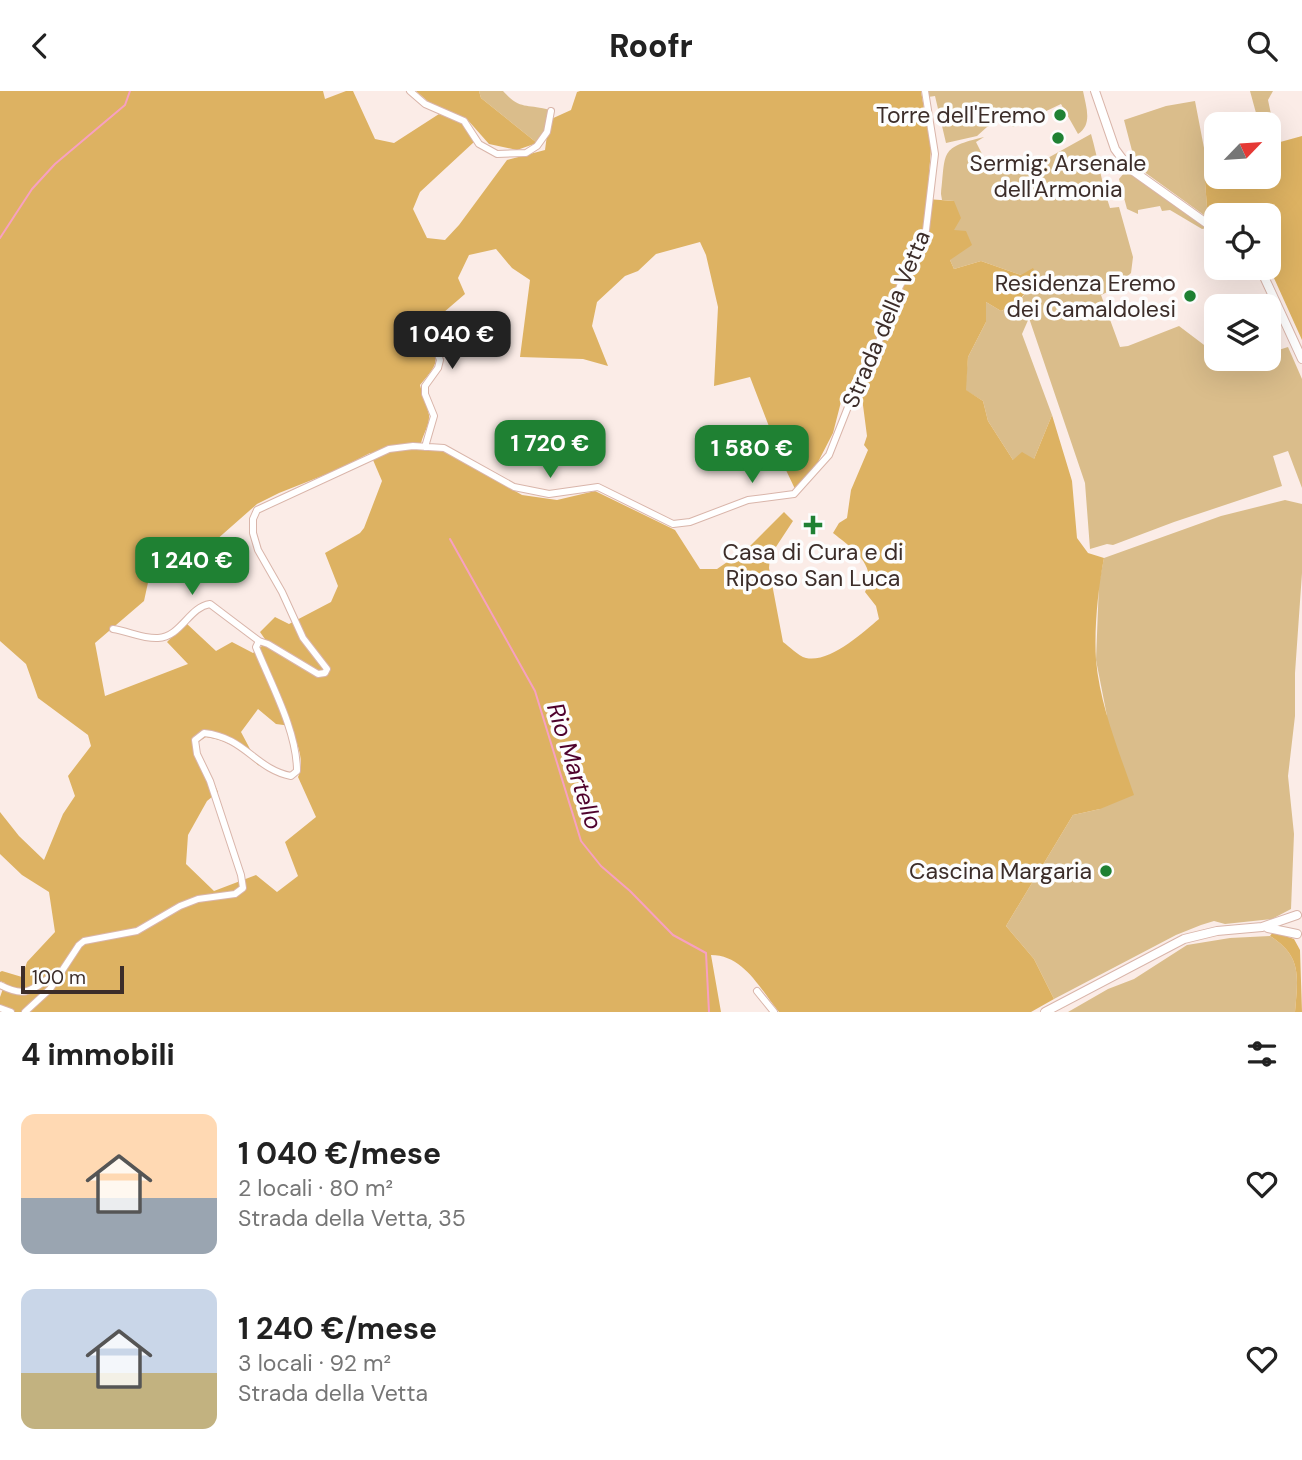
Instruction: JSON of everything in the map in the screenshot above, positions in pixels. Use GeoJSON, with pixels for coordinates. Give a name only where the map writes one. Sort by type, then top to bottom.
{"type":"FeatureCollection","features":[{"type":"Feature","properties":{"kind":"main road"},"geometry":{"type":"LineString","coordinates":[[1095,91],[1115,149],[1129,168],[1204,221]]}},
{"type":"Feature","properties":{"kind":"main road"},"geometry":{"type":"LineString","coordinates":[[1266,280],[1302,359]]}},
{"type":"Feature","properties":{"kind":"main road"},"geometry":{"type":"LineString","coordinates":[[1045,1012],[1184,939],[1262,927],[1300,912]]}},
{"type":"Feature","properties":{"kind":"main road"},"geometry":{"type":"LineString","coordinates":[[1300,912],[1294,927],[1300,935]]}},
{"type":"Feature","properties":{"kind":"main road"},"geometry":{"type":"LineString","coordinates":[[1262,927],[1300,935]]}},
{"type":"Feature","properties":{"kind":"street"},"geometry":{"type":"LineString","coordinates":[[410,91],[425,104],[464,121],[479,144],[496,154],[526,153],[537,146],[545,137],[551,111]]}},
{"type":"Feature","properties":{"kind":"street","name":"Strada della Vetta"},"geometry":{"type":"LineString","coordinates":[[113,629],[147,638],[162,638],[174,633],[198,609],[210,604],[259,641],[315,673],[326,673],[324,664],[303,638],[282,591],[258,550],[253,533],[253,519],[257,510],[389,449],[444,448],[508,484],[528,490],[554,494],[601,488],[673,524],[690,522],[748,500],[794,494],[829,455],[848,407],[870,365],[900,286],[921,246],[926,230],[935,154],[925,91]]}},
{"type":"Feature","properties":{"kind":"street"},"geometry":{"type":"LineString","coordinates":[[425,447],[434,416],[425,394],[425,386],[438,368],[440,360],[433,334]]}},
{"type":"Feature","properties":{"kind":"street"},"geometry":{"type":"LineString","coordinates":[[25,1012],[41,999],[79,944],[84,941],[137,931],[180,905],[198,899],[235,894],[243,888],[210,782],[197,754],[195,740],[204,733],[220,735],[238,744],[278,773],[291,776],[297,771],[297,761],[287,725],[256,647],[259,641]]}},
{"type":"Feature","properties":{"kind":"street"},"geometry":{"type":"LineString","coordinates":[[0,985],[12,991],[23,992],[38,988],[49,978],[58,978]]}},
{"type":"Feature","properties":{"kind":"street"},"geometry":{"type":"LineString","coordinates":[[757,991],[774,1012]]}},
{"type":"Feature","properties":{"kind":"street"},"geometry":{"type":"LineString","coordinates":[[0,1008],[11,1012]]}},
{"type":"Feature","properties":{"kind":"shaded area"},"geometry":{"type":"Polygon","coordinates":[[[0,91],[323,91],[325,99],[353,91],[375,139],[394,143],[439,114],[462,123],[474,142],[420,192],[413,209],[427,238],[445,240],[507,160],[545,150],[549,120],[571,110],[577,92],[580,91],[921,91],[931,149],[927,199],[954,201],[961,218],[954,230],[966,231],[972,245],[950,260],[954,269],[981,261],[1021,275],[1033,268],[1038,277],[1017,303],[1001,311],[986,302],[986,322],[968,357],[966,390],[983,401],[988,421],[1013,460],[1022,452],[1034,459],[1052,415],[1072,481],[1077,538],[1088,553],[1104,558],[1096,622],[1098,677],[1111,728],[1134,795],[1100,809],[1073,815],[1006,926],[1034,959],[1054,999],[1031,1012],[779,1012],[742,967],[723,957],[711,955],[721,1012],[0,1012],[0,997],[5,983],[0,981],[0,972],[22,977],[27,962],[55,932],[49,892],[22,875],[0,854],[0,812],[19,836],[44,860],[63,814],[75,796],[68,776],[91,746],[88,735],[38,698],[26,664],[0,641],[0,91]],[[700,242],[656,254],[638,271],[625,276],[597,302],[592,326],[608,366],[583,359],[520,357],[530,280],[512,268],[496,249],[469,255],[458,278],[465,294],[436,319],[427,338],[435,363],[420,385],[429,415],[421,450],[444,451],[522,495],[557,500],[595,491],[675,530],[700,569],[717,569],[749,547],[784,512],[793,521],[770,556],[769,568],[783,642],[806,658],[825,656],[845,646],[879,619],[876,606],[865,592],[869,574],[866,566],[855,551],[833,533],[839,523],[847,518],[851,490],[868,450],[864,445],[867,436],[861,390],[875,368],[882,339],[888,341],[904,296],[894,291],[877,338],[842,398],[833,433],[818,462],[795,489],[750,377],[714,386],[718,307],[706,255],[700,242]],[[370,453],[257,504],[173,578],[164,566],[149,578],[144,601],[95,643],[105,696],[188,664],[167,642],[186,623],[216,651],[232,642],[253,653],[267,642],[260,632],[275,617],[289,624],[331,602],[338,586],[325,553],[364,528],[382,481],[370,453]],[[258,709],[241,732],[259,766],[241,751],[221,741],[206,737],[198,742],[200,753],[218,792],[207,801],[188,835],[186,864],[214,891],[256,875],[277,892],[298,876],[285,842],[316,817],[298,777],[301,758],[291,726],[276,724],[258,709]]]}},
{"type":"Feature","properties":{"kind":"shaded area"},"geometry":{"type":"Polygon","coordinates":[[[416,91],[479,91],[481,98],[537,143],[517,150],[489,144],[466,118],[438,110],[416,91]]]}},
{"type":"Feature","properties":{"kind":"shaded area"},"geometry":{"type":"Polygon","coordinates":[[[479,91],[503,91],[520,104],[550,110],[543,134],[537,143],[481,98],[479,91]]]}},
{"type":"Feature","properties":{"kind":"shaded area"},"geometry":{"type":"Polygon","coordinates":[[[928,91],[1083,91],[1087,120],[1078,134],[1061,104],[1013,127],[1003,120],[987,127],[977,136],[946,143],[935,96],[928,97],[928,91]]]}},
{"type":"Feature","properties":{"kind":"shaded area"},"geometry":{"type":"Polygon","coordinates":[[[1250,91],[1273,91],[1268,100],[1271,112],[1256,112],[1250,91]]]}},
{"type":"Feature","properties":{"kind":"shaded area"},"geometry":{"type":"Polygon","coordinates":[[[1195,101],[1204,148],[1207,203],[1204,203],[1204,215],[1136,166],[1124,120],[1166,106],[1195,101]]]}},
{"type":"Feature","properties":{"kind":"shaded area"},"geometry":{"type":"Polygon","coordinates":[[[1091,134],[1110,208],[1119,207],[1133,257],[1131,273],[1114,289],[1101,295],[1120,347],[1179,326],[1204,345],[1204,371],[1281,371],[1281,349],[1288,347],[1302,379],[1302,488],[1288,451],[1273,456],[1282,486],[1113,545],[1090,549],[1085,483],[1029,318],[1022,334],[1052,415],[1034,459],[1013,460],[988,421],[983,401],[965,390],[968,357],[986,322],[986,302],[1001,311],[1017,304],[1038,277],[1021,275],[981,261],[954,269],[950,260],[954,201],[942,200],[941,194],[948,153],[959,145],[984,137],[976,142],[985,160],[1002,156],[1013,172],[1031,163],[1037,164],[1091,134]]]}},
{"type":"Feature","properties":{"kind":"shaded area"},"geometry":{"type":"Polygon","coordinates":[[[1302,136],[1302,340],[1275,280],[1281,280],[1281,203],[1207,203],[1206,189],[1281,189],[1281,142],[1302,136]]]}},
{"type":"Feature","properties":{"kind":"shaded area"},"geometry":{"type":"Polygon","coordinates":[[[1124,173],[1133,174],[1204,226],[1204,229],[1170,210],[1162,211],[1160,206],[1138,210],[1138,214],[1127,209],[1119,179],[1124,173]]]}},
{"type":"Feature","properties":{"kind":"shaded area"},"geometry":{"type":"Polygon","coordinates":[[[1285,500],[1302,504],[1302,573],[1295,673],[1295,716],[1288,776],[1294,834],[1291,909],[1272,919],[1225,924],[1214,921],[1201,925],[1176,935],[1054,999],[1034,959],[1006,926],[1073,815],[1100,809],[1107,716],[1096,660],[1099,583],[1104,558],[1221,516],[1285,500]]]}},
{"type":"Feature","properties":{"kind":"shaded area"},"geometry":{"type":"Polygon","coordinates":[[[1273,932],[1294,939],[1300,950],[1302,1012],[1295,1012],[1297,977],[1293,959],[1288,951],[1270,936],[1273,932]]]}},
{"type":"Feature","properties":{"kind":"shaded area"},"geometry":{"type":"Polygon","coordinates":[[[1270,936],[1288,951],[1296,968],[1295,1012],[1068,1012],[1108,989],[1134,979],[1187,945],[1230,938],[1270,936]]]}},
{"type":"Feature","properties":{"kind":"waterway"},"geometry":{"type":"LineString","coordinates":[[0,238],[32,189],[55,164],[125,105],[130,91]]}},
{"type":"Feature","properties":{"kind":"waterway","name":"Rio Martello"},"geometry":{"type":"LineString","coordinates":[[450,539],[535,691],[581,841],[601,866],[673,935],[706,953],[709,1012]]}},
{"type":"Feature","properties":{"kind":"place","name":"Torre dell'Eremo"},"geometry":{"type":"Point","coordinates":[1060,115]}},
{"type":"Feature","properties":{"kind":"place","name":"Sermig: Arsenale dell'Armonia"},"geometry":{"type":"Point","coordinates":[1058,138]}},
{"type":"Feature","properties":{"kind":"place","name":"Residenza Eremo dei Camaldolesi"},"geometry":{"type":"Point","coordinates":[1190,296]}},
{"type":"Feature","properties":{"kind":"place","name":"Casa di Cura e di Riposo San Luca"},"geometry":{"type":"Point","coordinates":[813,525]}},
{"type":"Feature","properties":{"kind":"place","name":"Cascina Margaria"},"geometry":{"type":"Point","coordinates":[1106,871]}}]}
